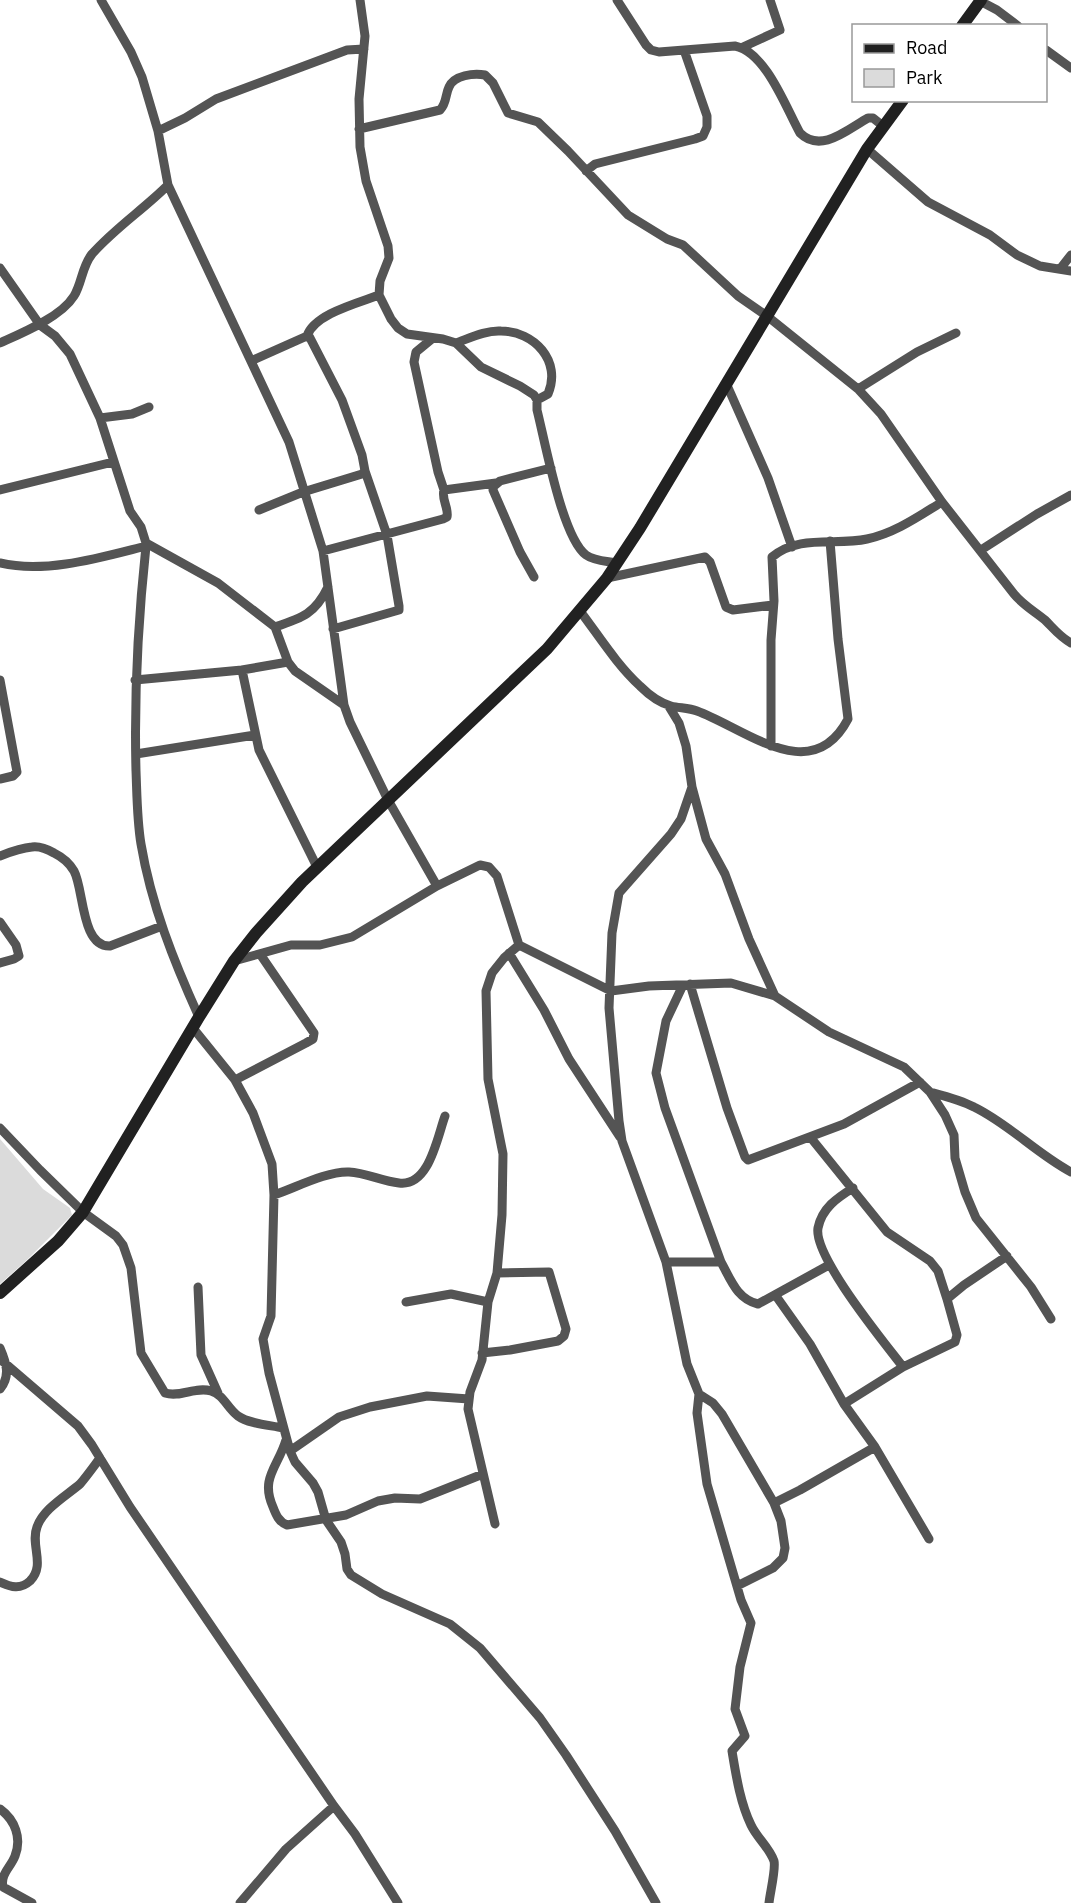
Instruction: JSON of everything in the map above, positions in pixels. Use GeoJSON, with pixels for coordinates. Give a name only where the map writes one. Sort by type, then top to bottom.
{"type":"FeatureCollection","features":[{"type":"Feature","properties":{"kind":"street"},"geometry":{"type":"LineString","coordinates":[[101,0],[142,77],[158,130],[168,185],[289,442],[323,551],[344,705],[350,722],[388,800],[437,886]]}},
{"type":"Feature","properties":{"kind":"street"},"geometry":{"type":"LineString","coordinates":[[360,0],[364,20],[364,49],[359,99],[362,165],[389,258],[380,281],[379,295],[391,320],[406,334],[456,343],[499,330],[514,332],[531,340],[542,349],[549,360],[553,374],[548,394],[537,400]]}},
{"type":"Feature","properties":{"kind":"street"},"geometry":{"type":"LineString","coordinates":[[617,0],[646,45],[658,52],[717,46],[743,47],[780,30],[770,0]]}},
{"type":"Feature","properties":{"kind":"street"},"geometry":{"type":"LineString","coordinates":[[964,24],[981,1],[998,10],[1016,24]]}},
{"type":"Feature","properties":{"kind":"street"},"geometry":{"type":"LineString","coordinates":[[743,47],[758,61],[772,80],[800,133],[806,139],[819,142],[830,140],[868,118],[873,118],[883,126]]}},
{"type":"Feature","properties":{"kind":"street"},"geometry":{"type":"LineString","coordinates":[[158,130],[185,118],[216,99],[347,51],[364,49]]}},
{"type":"Feature","properties":{"kind":"street"},"geometry":{"type":"LineString","coordinates":[[586,171],[595,164],[703,135],[707,127],[707,116],[684,50]]}},
{"type":"Feature","properties":{"kind":"street"},"geometry":{"type":"LineString","coordinates":[[1047,51],[1071,68]]}},
{"type":"Feature","properties":{"kind":"street"},"geometry":{"type":"LineString","coordinates":[[359,129],[440,110],[444,106],[449,85],[456,79],[485,75],[493,83],[508,113],[538,122],[628,215],[667,239],[682,245],[718,279],[858,388],[881,414],[942,502],[1024,606],[1044,619],[1059,636],[1071,643]]}},
{"type":"Feature","properties":{"kind":"street"},"geometry":{"type":"LineString","coordinates":[[0,1293],[58,1241],[83,1212],[234,961],[269,916],[317,867],[530,665],[607,578],[867,149],[901,102]]}},
{"type":"Feature","properties":{"kind":"street"},"geometry":{"type":"LineString","coordinates":[[867,149],[928,202],[990,235],[1017,255],[1040,266],[1071,271]]}},
{"type":"Feature","properties":{"kind":"street"},"geometry":{"type":"LineString","coordinates":[[0,343],[40,325],[69,303],[74,296],[88,259],[112,233],[168,185]]}},
{"type":"Feature","properties":{"kind":"street"},"geometry":{"type":"LineString","coordinates":[[1060,269],[1071,255]]}},
{"type":"Feature","properties":{"kind":"street"},"geometry":{"type":"LineString","coordinates":[[0,268],[40,325],[55,336],[70,354],[100,417],[130,511],[141,527],[146,545],[135,680],[141,845],[162,926],[196,1023],[235,1080],[253,1113],[272,1164],[274,1195],[271,1316],[263,1340],[290,1451],[295,1462],[314,1483],[326,1520],[341,1542],[347,1569],[351,1575],[382,1594],[450,1624],[480,1648],[540,1718],[566,1755],[615,1832],[656,1903]]}},
{"type":"Feature","properties":{"kind":"street"},"geometry":{"type":"LineString","coordinates":[[333,629],[399,610],[387,535],[365,471],[362,455],[345,408],[308,334],[309,328],[324,317],[379,295]]}},
{"type":"Feature","properties":{"kind":"street"},"geometry":{"type":"LineString","coordinates":[[858,388],[917,352],[956,333]]}},
{"type":"Feature","properties":{"kind":"street"},"geometry":{"type":"LineString","coordinates":[[251,361],[308,334]]}},
{"type":"Feature","properties":{"kind":"street"},"geometry":{"type":"LineString","coordinates":[[323,551],[447,517],[448,513],[442,494],[444,490],[414,362],[416,352],[433,338]]}},
{"type":"Feature","properties":{"kind":"street"},"geometry":{"type":"LineString","coordinates":[[456,343],[481,367],[534,395],[558,497],[568,527],[580,549],[593,559],[617,563]]}},
{"type":"Feature","properties":{"kind":"street"},"geometry":{"type":"LineString","coordinates":[[726,383],[768,478],[792,547]]}},
{"type":"Feature","properties":{"kind":"street"},"geometry":{"type":"LineString","coordinates":[[100,417],[132,414],[149,407]]}},
{"type":"Feature","properties":{"kind":"street"},"geometry":{"type":"LineString","coordinates":[[0,490],[113,462]]}},
{"type":"Feature","properties":{"kind":"street"},"geometry":{"type":"LineString","coordinates":[[444,490],[496,483],[551,468]]}},
{"type":"Feature","properties":{"kind":"street"},"geometry":{"type":"LineString","coordinates":[[259,510],[365,471]]}},
{"type":"Feature","properties":{"kind":"street"},"geometry":{"type":"LineString","coordinates":[[496,483],[493,490],[520,552],[534,577]]}},
{"type":"Feature","properties":{"kind":"street"},"geometry":{"type":"LineString","coordinates":[[981,550],[1070,498]]}},
{"type":"Feature","properties":{"kind":"street"},"geometry":{"type":"LineString","coordinates":[[771,746],[772,557],[792,547],[816,542],[865,540],[879,536],[907,524],[942,502]]}},
{"type":"Feature","properties":{"kind":"street"},"geometry":{"type":"LineString","coordinates":[[580,611],[640,686],[668,705],[696,711],[782,750],[802,752],[817,749],[832,742],[848,719],[838,639],[830,541]]}},
{"type":"Feature","properties":{"kind":"street"},"geometry":{"type":"LineString","coordinates":[[0,563],[26,567],[84,561],[146,545],[218,583],[275,627],[288,663],[304,679],[344,705]]}},
{"type":"Feature","properties":{"kind":"street"},"geometry":{"type":"LineString","coordinates":[[607,578],[705,557],[710,562],[726,608],[733,610],[773,605]]}},
{"type":"Feature","properties":{"kind":"street"},"geometry":{"type":"LineString","coordinates":[[275,627],[304,617],[322,599],[328,587]]}},
{"type":"Feature","properties":{"kind":"street"},"geometry":{"type":"LineString","coordinates":[[135,680],[242,670],[288,663]]}},
{"type":"Feature","properties":{"kind":"street"},"geometry":{"type":"LineString","coordinates":[[242,670],[259,750],[317,867]]}},
{"type":"Feature","properties":{"kind":"street"},"geometry":{"type":"LineString","coordinates":[[0,680],[2,711],[17,772],[13,776],[0,779]]}},
{"type":"Feature","properties":{"kind":"street"},"geometry":{"type":"LineString","coordinates":[[668,705],[679,723],[686,746],[692,787],[706,839],[725,874],[749,939],[775,996]]}},
{"type":"Feature","properties":{"kind":"street"},"geometry":{"type":"LineString","coordinates":[[136,754],[255,735]]}},
{"type":"Feature","properties":{"kind":"street"},"geometry":{"type":"LineString","coordinates":[[622,1141],[609,1008],[612,933],[619,893],[671,834],[681,819],[692,787]]}},
{"type":"Feature","properties":{"kind":"street"},"geometry":{"type":"LineString","coordinates":[[0,856],[33,847],[58,855],[69,864],[78,883],[84,914],[98,942],[103,946],[110,946],[162,926]]}},
{"type":"Feature","properties":{"kind":"street"},"geometry":{"type":"LineString","coordinates":[[234,961],[291,945],[320,945],[352,937],[437,886],[480,865],[489,867],[497,876],[519,945],[611,991],[731,983],[775,996],[830,1032],[904,1067],[930,1092],[945,1115],[954,1135],[955,1158],[965,1192],[976,1218],[1031,1287],[1051,1319]]}},
{"type":"Feature","properties":{"kind":"street"},"geometry":{"type":"LineString","coordinates":[[0,922],[19,950],[19,956],[0,963]]}},
{"type":"Feature","properties":{"kind":"street"},"geometry":{"type":"LineString","coordinates":[[495,1524],[468,1409],[470,1392],[482,1360],[488,1302],[497,1273],[502,1215],[503,1154],[488,1079],[486,991],[492,973],[519,945]]}},
{"type":"Feature","properties":{"kind":"street"},"geometry":{"type":"LineString","coordinates":[[509,953],[544,1010],[569,1059],[622,1141],[666,1262],[687,1364],[699,1394],[697,1413],[707,1484],[737,1586],[751,1623],[740,1667],[735,1709],[745,1736],[732,1751],[742,1799],[751,1825],[774,1862],[769,1903]]}},
{"type":"Feature","properties":{"kind":"street"},"geometry":{"type":"LineString","coordinates":[[235,1080],[313,1039],[314,1034],[312,1027],[260,954]]}},
{"type":"Feature","properties":{"kind":"street"},"geometry":{"type":"LineString","coordinates":[[686,985],[745,1157],[751,1160],[844,1124],[920,1082]]}},
{"type":"Feature","properties":{"kind":"street"},"geometry":{"type":"LineString","coordinates":[[686,985],[666,1021],[656,1073],[665,1108],[721,1262],[746,1301],[758,1304],[829,1265]]}},
{"type":"Feature","properties":{"kind":"street"},"geometry":{"type":"LineString","coordinates":[[930,1092],[973,1106],[1071,1172]]}},
{"type":"Feature","properties":{"kind":"street"},"geometry":{"type":"LineString","coordinates":[[274,1195],[330,1175],[349,1172],[409,1183],[420,1177],[426,1169],[445,1116]]}},
{"type":"Feature","properties":{"kind":"street"},"geometry":{"type":"LineString","coordinates":[[0,1128],[16,1147],[83,1212],[116,1236],[123,1245],[131,1268],[141,1353],[165,1393],[172,1395],[204,1389],[218,1393]]}},
{"type":"Feature","properties":{"kind":"street"},"geometry":{"type":"LineString","coordinates":[[811,1137],[887,1232],[930,1261],[938,1271],[957,1335],[956,1340],[903,1367],[844,1404]]}},
{"type":"Feature","properties":{"kind":"street"},"geometry":{"type":"LineString","coordinates":[[853,1188],[832,1201],[819,1227],[818,1240],[829,1265],[903,1367]]}},
{"type":"Feature","properties":{"kind":"street"},"geometry":{"type":"LineString","coordinates":[[947,1299],[1007,1256]]}},
{"type":"Feature","properties":{"kind":"street"},"geometry":{"type":"LineString","coordinates":[[666,1262],[721,1262]]}},
{"type":"Feature","properties":{"kind":"street"},"geometry":{"type":"LineString","coordinates":[[482,1353],[558,1341],[564,1336],[566,1329],[549,1272],[497,1273]]}},
{"type":"Feature","properties":{"kind":"street"},"geometry":{"type":"LineString","coordinates":[[198,1287],[201,1355],[218,1393],[237,1416],[283,1428]]}},
{"type":"Feature","properties":{"kind":"street"},"geometry":{"type":"LineString","coordinates":[[406,1302],[451,1294],[488,1302]]}},
{"type":"Feature","properties":{"kind":"street"},"geometry":{"type":"LineString","coordinates":[[776,1296],[810,1344],[844,1404],[875,1447],[929,1539]]}},
{"type":"Feature","properties":{"kind":"street"},"geometry":{"type":"LineString","coordinates":[[0,1348],[4,1362],[5,1383],[0,1389]]}},
{"type":"Feature","properties":{"kind":"street"},"geometry":{"type":"LineString","coordinates":[[4,1362],[78,1426],[130,1507],[355,1834],[398,1903]]}},
{"type":"Feature","properties":{"kind":"street"},"geometry":{"type":"LineString","coordinates":[[699,1394],[713,1403],[722,1414],[774,1503],[781,1521],[785,1548],[783,1558],[773,1568],[737,1586]]}},
{"type":"Feature","properties":{"kind":"street"},"geometry":{"type":"LineString","coordinates":[[290,1451],[339,1418],[370,1407],[427,1396],[469,1399]]}},
{"type":"Feature","properties":{"kind":"street"},"geometry":{"type":"LineString","coordinates":[[286,1440],[267,1486],[268,1495],[278,1518],[287,1525],[346,1515],[378,1501],[394,1498],[420,1498],[436,1494],[483,1474]]}},
{"type":"Feature","properties":{"kind":"street"},"geometry":{"type":"LineString","coordinates":[[774,1503],[875,1447]]}},
{"type":"Feature","properties":{"kind":"street"},"geometry":{"type":"LineString","coordinates":[[0,1582],[15,1588],[26,1585],[32,1578],[38,1565],[35,1534],[37,1526],[48,1512],[82,1482],[100,1458]]}},
{"type":"Feature","properties":{"kind":"street"},"geometry":{"type":"LineString","coordinates":[[240,1903],[286,1849],[334,1806]]}},
{"type":"Feature","properties":{"kind":"street"},"geometry":{"type":"LineString","coordinates":[[0,1809],[12,1821],[18,1841],[15,1857],[2,1877],[3,1887],[32,1903]]}},
{"type":"Feature","properties":{"kind":"green space"},"geometry":{"type":"Polygon","coordinates":[[[0,1139],[43,1189],[70,1208],[72,1215],[0,1284],[0,1139]]]}}]}
